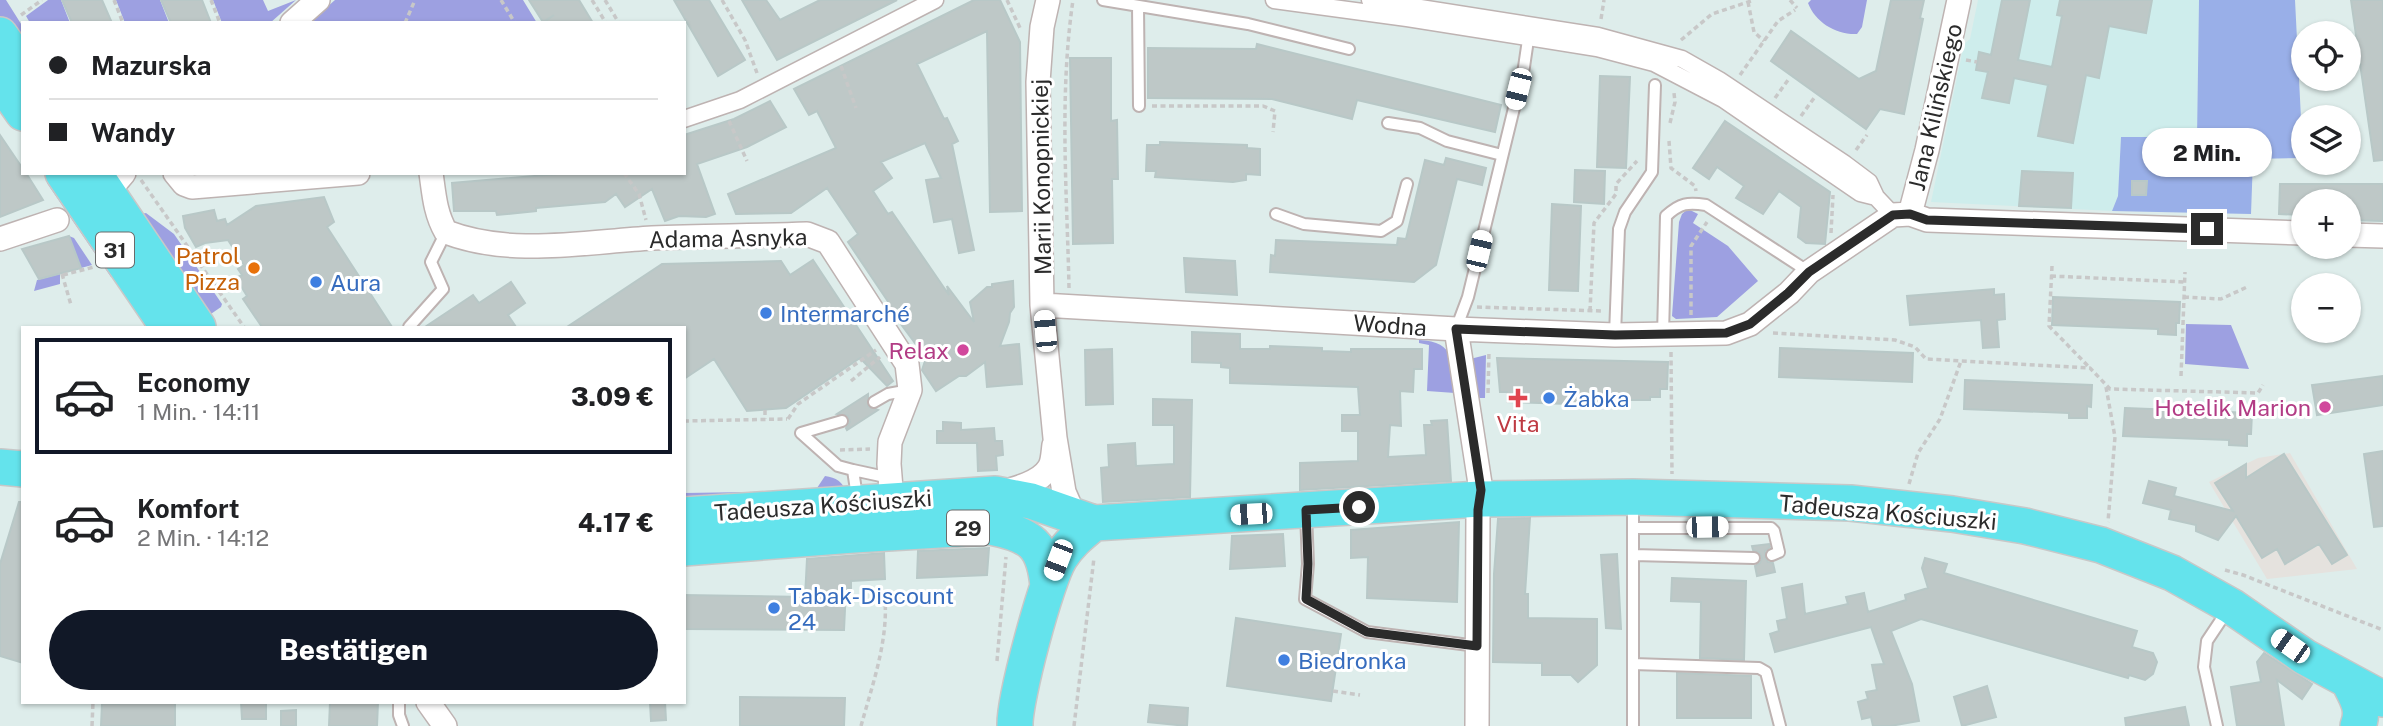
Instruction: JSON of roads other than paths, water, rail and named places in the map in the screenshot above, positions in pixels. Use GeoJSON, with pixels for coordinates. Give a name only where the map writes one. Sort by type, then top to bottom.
{"type":"FeatureCollection","features":[{"type":"Feature","properties":{"kind":"main road"},"geometry":{"type":"LineString","coordinates":[[10,25],[21,61]]}},
{"type":"Feature","properties":{"kind":"main road"},"geometry":{"type":"LineString","coordinates":[[0,80],[21,110]]}},
{"type":"Feature","properties":{"kind":"main road","name":"31"},"geometry":{"type":"LineString","coordinates":[[64,175],[167,326]]}},
{"type":"Feature","properties":{"kind":"main road","name":"31"},"geometry":{"type":"LineString","coordinates":[[116,179],[197,326]]}},
{"type":"Feature","properties":{"kind":"main road"},"geometry":{"type":"LineString","coordinates":[[0,467],[21,469]]}},
{"type":"Feature","properties":{"kind":"main road","name":"Tadeusza Kościuszki"},"geometry":{"type":"LineString","coordinates":[[686,548],[855,509],[890,481],[1031,501],[1087,531],[1306,510],[1480,499],[1633,512],[1850,503],[1952,513],[2025,526],[2101,545],[2172,573],[2231,606],[2305,657],[2383,699]]}},
{"type":"Feature","properties":{"kind":"main road","name":"Tadeusza Kościuszki"},"geometry":{"type":"LineString","coordinates":[[686,515],[855,509],[1013,531],[1038,547],[1046,563],[1048,586]]}},
{"type":"Feature","properties":{"kind":"main road"},"geometry":{"type":"LineString","coordinates":[[1015,726],[1016,703],[1048,586],[1058,560],[1072,541],[1087,531]]}},
{"type":"Feature","properties":{"kind":"main road"},"geometry":{"type":"LineString","coordinates":[[2348,682],[2360,704],[2358,726]]}},
{"type":"Feature","properties":{"kind":"street"},"geometry":{"type":"LineString","coordinates":[[294,21],[318,0]]}},
{"type":"Feature","properties":{"kind":"street"},"geometry":{"type":"LineString","coordinates":[[686,118],[763,88],[935,0]]}},
{"type":"Feature","properties":{"kind":"street","name":"Marii Konopnickiej"},"geometry":{"type":"LineString","coordinates":[[1048,0],[1042,27],[1038,82],[1042,305],[1055,438],[1065,492],[1087,531]]}},
{"type":"Feature","properties":{"kind":"street"},"geometry":{"type":"LineString","coordinates":[[1274,0],[1529,32],[1598,36],[1669,62],[1860,193],[1876,197],[1901,214],[1927,220],[2291,233]]}},
{"type":"Feature","properties":{"kind":"street"},"geometry":{"type":"LineString","coordinates":[[1370,0],[1529,32]]}},
{"type":"Feature","properties":{"kind":"street","name":"Jana Kilińskiego"},"geometry":{"type":"LineString","coordinates":[[1901,214],[1927,150],[1959,0]]}},
{"type":"Feature","properties":{"kind":"street"},"geometry":{"type":"LineString","coordinates":[[1669,62],[1682,59],[1730,87],[1869,182],[1876,197]]}},
{"type":"Feature","properties":{"kind":"street"},"geometry":{"type":"LineString","coordinates":[[177,175],[184,184],[192,187],[334,175]]}},
{"type":"Feature","properties":{"kind":"street"},"geometry":{"type":"LineString","coordinates":[[431,175],[435,205],[446,232]]}},
{"type":"Feature","properties":{"kind":"street","name":"Wodna"},"geometry":{"type":"LineString","coordinates":[[1042,305],[1456,329],[1489,318],[1615,335],[1726,333],[1750,324],[1809,272],[1843,248],[1901,214]]}},
{"type":"Feature","properties":{"kind":"street"},"geometry":{"type":"LineString","coordinates":[[0,239],[57,220]]}},
{"type":"Feature","properties":{"kind":"street","name":"Adama Asnyka"},"geometry":{"type":"LineString","coordinates":[[446,232],[461,238],[515,247],[652,239],[807,234],[819,237],[828,242],[906,364],[910,390]]}},
{"type":"Feature","properties":{"kind":"street"},"geometry":{"type":"LineString","coordinates":[[2361,235],[2383,236]]}},
{"type":"Feature","properties":{"kind":"street"},"geometry":{"type":"LineString","coordinates":[[1456,329],[1479,479],[1477,726]]}},
{"type":"Feature","properties":{"kind":"street"},"geometry":{"type":"LineString","coordinates":[[890,481],[890,442],[910,390]]}},
{"type":"Feature","properties":{"kind":"street","name":"Marii Konopnickiej"},"geometry":{"type":"LineString","coordinates":[[995,494],[1020,487],[1039,477],[1050,467],[1055,438]]}},
{"type":"Feature","properties":{"kind":"street"},"geometry":{"type":"LineString","coordinates":[[429,704],[445,726]]}},
{"type":"Feature","properties":{"kind":"lane"},"geometry":{"type":"LineString","coordinates":[[1103,0],[1248,24],[1349,49]]}},
{"type":"Feature","properties":{"kind":"lane"},"geometry":{"type":"LineString","coordinates":[[1138,6],[1143,106]]}},
{"type":"Feature","properties":{"kind":"lane"},"geometry":{"type":"LineString","coordinates":[[1456,329],[1465,306],[1529,32]]}},
{"type":"Feature","properties":{"kind":"lane"},"geometry":{"type":"LineString","coordinates":[[1615,335],[1619,229],[1625,212],[1652,172],[1655,85]]}},
{"type":"Feature","properties":{"kind":"lane"},"geometry":{"type":"LineString","coordinates":[[1388,123],[1420,128],[1447,141],[1502,155]]}},
{"type":"Feature","properties":{"kind":"lane"},"geometry":{"type":"LineString","coordinates":[[1276,214],[1304,224],[1381,231],[1397,220],[1408,184]]}},
{"type":"Feature","properties":{"kind":"lane"},"geometry":{"type":"LineString","coordinates":[[1675,335],[1666,216],[1677,206],[1690,202],[1706,205],[1809,272]]}},
{"type":"Feature","properties":{"kind":"lane"},"geometry":{"type":"LineString","coordinates":[[410,326],[443,289],[431,262],[446,232]]}},
{"type":"Feature","properties":{"kind":"lane"},"geometry":{"type":"LineString","coordinates":[[874,402],[888,394],[910,390]]}},
{"type":"Feature","properties":{"kind":"lane"},"geometry":{"type":"LineString","coordinates":[[842,421],[801,433],[838,466],[855,509]]}},
{"type":"Feature","properties":{"kind":"lane"},"geometry":{"type":"LineString","coordinates":[[1306,510],[1306,599],[1367,632],[1477,646]]}},
{"type":"Feature","properties":{"kind":"lane"},"geometry":{"type":"LineString","coordinates":[[1633,726],[1633,512],[1770,528],[1774,531],[1779,552],[1772,555]]}},
{"type":"Feature","properties":{"kind":"lane"},"geometry":{"type":"LineString","coordinates":[[1633,555],[1754,558]]}},
{"type":"Feature","properties":{"kind":"lane"},"geometry":{"type":"LineString","coordinates":[[2217,726],[2204,667],[2207,641],[2231,606]]}},
{"type":"Feature","properties":{"kind":"lane"},"geometry":{"type":"LineString","coordinates":[[1633,664],[1759,668],[1766,672],[1780,726]]}},
{"type":"Feature","properties":{"kind":"lane"},"geometry":{"type":"LineString","coordinates":[[399,704],[403,726]]}},
{"type":"Feature","properties":{"kind":"place","name":"Patrol Pizza"},"geometry":{"type":"Point","coordinates":[254,268]}},
{"type":"Feature","properties":{"kind":"place","name":"Aura"},"geometry":{"type":"Point","coordinates":[316,282]}},
{"type":"Feature","properties":{"kind":"place","name":"Intermarché"},"geometry":{"type":"Point","coordinates":[766,313]}},
{"type":"Feature","properties":{"kind":"place","name":"Relax"},"geometry":{"type":"Point","coordinates":[963,350]}},
{"type":"Feature","properties":{"kind":"place","name":"Vita"},"geometry":{"type":"Point","coordinates":[1518,398]}},
{"type":"Feature","properties":{"kind":"place","name":"Żabka"},"geometry":{"type":"Point","coordinates":[1549,398]}},
{"type":"Feature","properties":{"kind":"place","name":"Hotelik Marion"},"geometry":{"type":"Point","coordinates":[2325,407]}},
{"type":"Feature","properties":{"kind":"place","name":"Tabak-Discount 24"},"geometry":{"type":"Point","coordinates":[774,608]}},
{"type":"Feature","properties":{"kind":"place","name":"Biedronka"},"geometry":{"type":"Point","coordinates":[1284,660]}}]}
